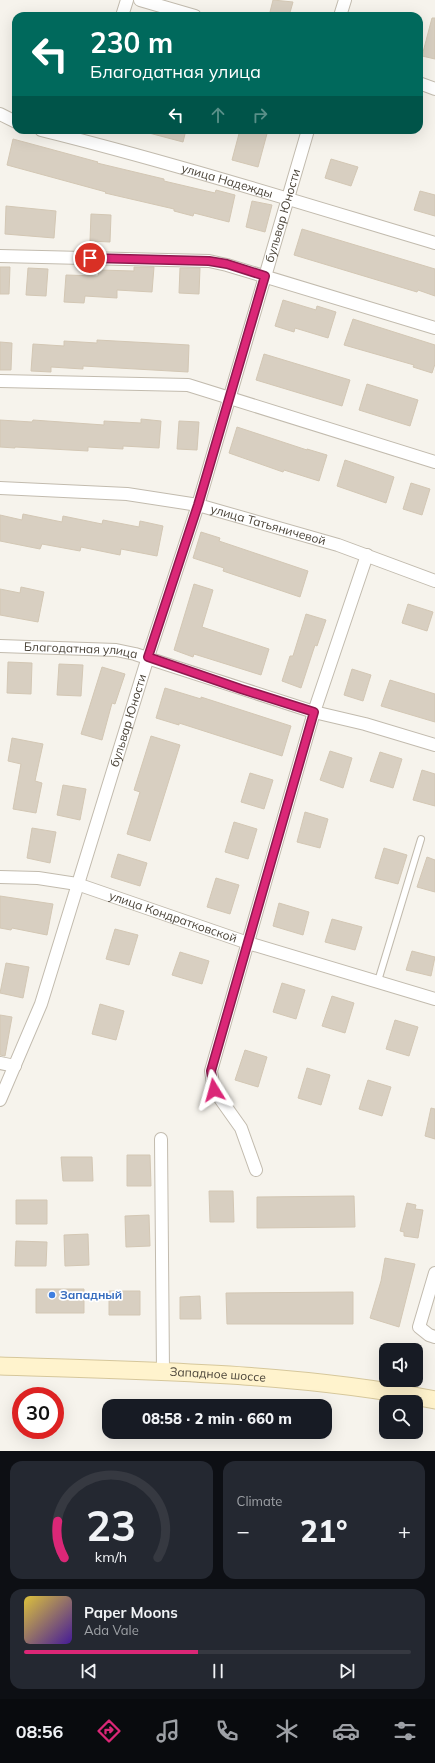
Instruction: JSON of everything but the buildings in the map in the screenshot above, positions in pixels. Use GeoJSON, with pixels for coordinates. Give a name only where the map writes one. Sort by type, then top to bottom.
{"type":"FeatureCollection","features":[{"type":"Feature","properties":{"kind":"main road","name":"Западное шоссе"},"geometry":{"type":"LineString","coordinates":[[0,1366],[163,1371],[302,1380],[389,1391],[435,1400]]}},
{"type":"Feature","properties":{"kind":"street"},"geometry":{"type":"LineString","coordinates":[[123,12],[127,0]]}},
{"type":"Feature","properties":{"kind":"street"},"geometry":{"type":"LineString","coordinates":[[140,0],[181,12]]}},
{"type":"Feature","properties":{"kind":"street"},"geometry":{"type":"LineString","coordinates":[[341,12],[345,0]]}},
{"type":"Feature","properties":{"kind":"street"},"geometry":{"type":"LineString","coordinates":[[423,84],[435,88]]}},
{"type":"Feature","properties":{"kind":"street"},"geometry":{"type":"LineString","coordinates":[[0,114],[12,120]]}},
{"type":"Feature","properties":{"kind":"street","name":"улица Надежды"},"geometry":{"type":"LineString","coordinates":[[72,134],[87,136],[435,243]]}},
{"type":"Feature","properties":{"kind":"street","name":"бульвар Юности"},"geometry":{"type":"LineString","coordinates":[[0,1100],[41,1004],[148,657],[198,505],[307,134]]}},
{"type":"Feature","properties":{"kind":"street"},"geometry":{"type":"LineString","coordinates":[[0,256],[209,261],[227,264],[435,328]]}},
{"type":"Feature","properties":{"kind":"street"},"geometry":{"type":"LineString","coordinates":[[0,381],[188,385],[435,462]]}},
{"type":"Feature","properties":{"kind":"street","name":"улица Татьяничевой"},"geometry":{"type":"LineString","coordinates":[[0,488],[127,494],[198,505],[318,539],[367,555],[435,581]]}},
{"type":"Feature","properties":{"kind":"street"},"geometry":{"type":"LineString","coordinates":[[256,1170],[241,1128],[214,1090],[211,1071],[314,712],[367,555]]}},
{"type":"Feature","properties":{"kind":"street","name":"Благодатная улица"},"geometry":{"type":"LineString","coordinates":[[0,646],[116,650],[148,657],[314,712],[365,724],[435,745]]}},
{"type":"Feature","properties":{"kind":"street","name":"улица Кондратковской"},"geometry":{"type":"LineString","coordinates":[[0,877],[38,878],[77,884],[248,943],[435,999]]}},
{"type":"Feature","properties":{"kind":"street"},"geometry":{"type":"LineString","coordinates":[[0,1063],[15,1066]]}},
{"type":"Feature","properties":{"kind":"street"},"geometry":{"type":"LineString","coordinates":[[161,1139],[163,1371]]}},
{"type":"Feature","properties":{"kind":"street"},"geometry":{"type":"LineString","coordinates":[[435,1273],[419,1327],[429,1335],[435,1337]]}},
{"type":"Feature","properties":{"kind":"lane"},"geometry":{"type":"LineString","coordinates":[[378,981],[421,839]]}},
{"type":"Feature","properties":{"kind":"place","name":"Западный"},"geometry":{"type":"Point","coordinates":[52,1295]}},
{"type":"Feature","properties":{"kind":"route"},"geometry":{"type":"LineString","coordinates":[[90,258],[209,261],[227,264],[265,276],[198,505],[148,657],[314,712],[211,1071],[214,1090]]}}]}
